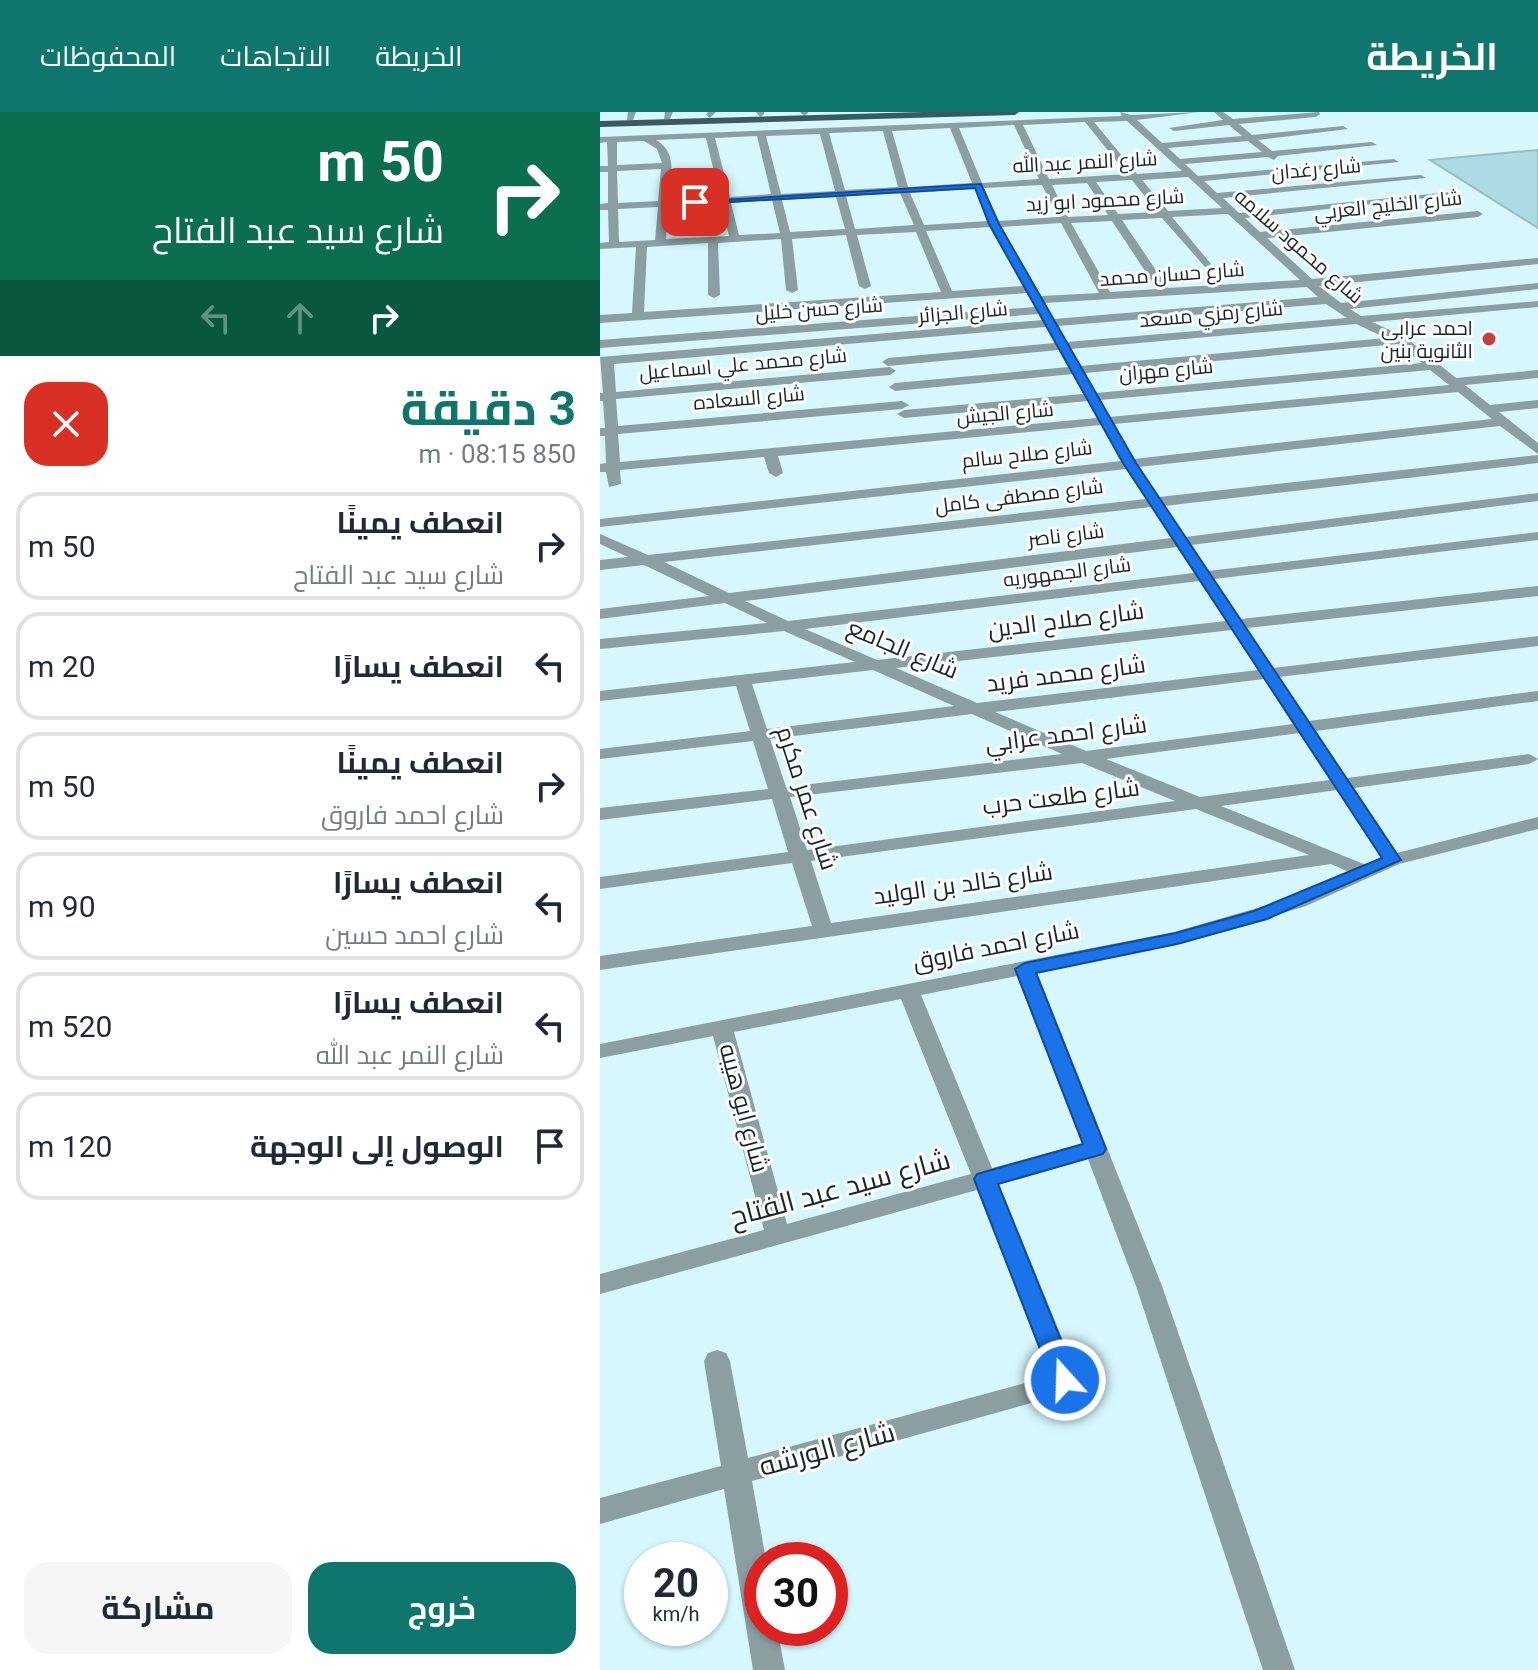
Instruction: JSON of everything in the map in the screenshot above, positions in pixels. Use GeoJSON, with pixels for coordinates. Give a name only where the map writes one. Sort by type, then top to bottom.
{"type":"FeatureCollection","features":[{"type":"Feature","properties":{"kind":"main road"},"geometry":{"type":"LineString","coordinates":[[600,121],[665,115],[860,112]]}},
{"type":"Feature","properties":{"kind":"main road"},"geometry":{"type":"LineString","coordinates":[[632,117],[1016,118]]}},
{"type":"Feature","properties":{"kind":"street"},"geometry":{"type":"LineString","coordinates":[[614,245],[606,140],[954,126],[1016,118],[1088,120],[1195,112]]}},
{"type":"Feature","properties":{"kind":"street"},"geometry":{"type":"LineString","coordinates":[[1218,112],[1228,123],[1365,225]]}},
{"type":"Feature","properties":{"kind":"street"},"geometry":{"type":"LineString","coordinates":[[1142,131],[1316,114]]}},
{"type":"Feature","properties":{"kind":"street","name":"شارع محمود سلامه"},"geometry":{"type":"LineString","coordinates":[[1125,115],[1255,236],[1334,304],[1360,321],[1401,340],[1538,450]]}},
{"type":"Feature","properties":{"kind":"street"},"geometry":{"type":"LineString","coordinates":[[1016,118],[1064,220],[1107,296]]}},
{"type":"Feature","properties":{"kind":"street"},"geometry":{"type":"LineString","coordinates":[[1088,120],[1162,215],[1205,264]]}},
{"type":"Feature","properties":{"kind":"street"},"geometry":{"type":"LineString","coordinates":[[954,126],[994,224],[1129,463],[1392,860]]}},
{"type":"Feature","properties":{"kind":"street"},"geometry":{"type":"LineString","coordinates":[[887,129],[904,190],[948,295]]}},
{"type":"Feature","properties":{"kind":"street"},"geometry":{"type":"LineString","coordinates":[[1158,146],[1343,129]]}},
{"type":"Feature","properties":{"kind":"street"},"geometry":{"type":"LineString","coordinates":[[824,131],[865,286]]}},
{"type":"Feature","properties":{"kind":"street"},"geometry":{"type":"LineString","coordinates":[[761,134],[786,236],[792,290]]}},
{"type":"Feature","properties":{"kind":"street"},"geometry":{"type":"LineString","coordinates":[[710,137],[735,239]]}},
{"type":"Feature","properties":{"kind":"street"},"geometry":{"type":"LineString","coordinates":[[647,139],[665,152],[667,166],[660,243]]}},
{"type":"Feature","properties":{"kind":"street"},"geometry":{"type":"LineString","coordinates":[[1176,162],[1372,145]]}},
{"type":"Feature","properties":{"kind":"street","name":"شارع النمر عبد الله"},"geometry":{"type":"LineString","coordinates":[[600,207],[1089,179],[1192,177],[1394,162]]}},
{"type":"Feature","properties":{"kind":"street"},"geometry":{"type":"LineString","coordinates":[[606,169],[667,166]]}},
{"type":"Feature","properties":{"kind":"street","name":"شارع رغدان"},"geometry":{"type":"LineString","coordinates":[[1213,196],[1421,178]]}},
{"type":"Feature","properties":{"kind":"street"},"geometry":{"type":"LineString","coordinates":[[1089,179],[1165,292]]}},
{"type":"Feature","properties":{"kind":"street","name":"شارع محمود ابو زيد"},"geometry":{"type":"LineString","coordinates":[[600,246],[1114,217],[1232,214],[1450,195]]}},
{"type":"Feature","properties":{"kind":"street","name":"شارع الخليج العربي"},"geometry":{"type":"LineString","coordinates":[[1255,236],[1478,214]]}},
{"type":"Feature","properties":{"kind":"street"},"geometry":{"type":"LineString","coordinates":[[713,240],[714,295]]}},
{"type":"Feature","properties":{"kind":"street"},"geometry":{"type":"LineString","coordinates":[[638,317],[642,244]]}},
{"type":"Feature","properties":{"kind":"street","name":"شارع حسان محمد"},"geometry":{"type":"LineString","coordinates":[[1040,306],[1107,296],[1310,283],[1538,261]]}},
{"type":"Feature","properties":{"kind":"street","name":"شارع الجزائر"},"geometry":{"type":"LineString","coordinates":[[604,360],[880,337],[1040,306],[1334,304],[1538,286]]}},
{"type":"Feature","properties":{"kind":"street"},"geometry":{"type":"LineString","coordinates":[[600,319],[948,295],[1040,306]]}},
{"type":"Feature","properties":{"kind":"street","name":"شارع رمزي مسعد"},"geometry":{"type":"LineString","coordinates":[[889,367],[1062,346],[1538,304]]}},
{"type":"Feature","properties":{"kind":"street","name":"شارع حسن خليل"},"geometry":{"type":"LineString","coordinates":[[600,344],[1040,306]]}},
{"type":"Feature","properties":{"kind":"street"},"geometry":{"type":"LineString","coordinates":[[880,337],[914,445]]}},
{"type":"Feature","properties":{"kind":"street"},"geometry":{"type":"LineString","coordinates":[[895,387],[1401,340]]}},
{"type":"Feature","properties":{"kind":"street"},"geometry":{"type":"LineString","coordinates":[[604,360],[607,468],[614,484]]}},
{"type":"Feature","properties":{"kind":"street","name":"شارع مهران"},"geometry":{"type":"LineString","coordinates":[[903,409],[1090,397],[1432,366]]}},
{"type":"Feature","properties":{"kind":"street","name":"شارع محمد علي اسماعيل"},"geometry":{"type":"LineString","coordinates":[[605,396],[889,367]]}},
{"type":"Feature","properties":{"kind":"street","name":"شارع الجيش"},"geometry":{"type":"LineString","coordinates":[[607,468],[770,453],[845,452],[1538,374]]}},
{"type":"Feature","properties":{"kind":"street"},"geometry":{"type":"LineString","coordinates":[[1489,409],[1538,404]]}},
{"type":"Feature","properties":{"kind":"street","name":"شارع السعاده"},"geometry":{"type":"LineString","coordinates":[[606,431],[903,409]]}},
{"type":"Feature","properties":{"kind":"street","name":"شارع صلاح سالم"},"geometry":{"type":"LineString","coordinates":[[600,523],[1505,422]]}},
{"type":"Feature","properties":{"kind":"street"},"geometry":{"type":"LineString","coordinates":[[1518,432],[1538,430]]}},
{"type":"Feature","properties":{"kind":"street"},"geometry":{"type":"LineString","coordinates":[[1030,431],[1041,446]]}},
{"type":"Feature","properties":{"kind":"street"},"geometry":{"type":"LineString","coordinates":[[1002,433],[1011,449]]}},
{"type":"Feature","properties":{"kind":"street"},"geometry":{"type":"LineString","coordinates":[[770,453],[776,473]]}},
{"type":"Feature","properties":{"kind":"street","name":"شارع مصطفى كامل"},"geometry":{"type":"LineString","coordinates":[[600,565],[1153,500],[1538,459]]}},
{"type":"Feature","properties":{"kind":"street"},"geometry":{"type":"LineString","coordinates":[[695,460],[697,480]]}},
{"type":"Feature","properties":{"kind":"street","name":"شارع ناصر"},"geometry":{"type":"LineString","coordinates":[[600,614],[1538,497]]}},
{"type":"Feature","properties":{"kind":"street","name":"شارع الجمهوريه"},"geometry":{"type":"LineString","coordinates":[[600,644],[786,626],[1538,536]]}},
{"type":"Feature","properties":{"kind":"street","name":"شارع الجامع"},"geometry":{"type":"LineString","coordinates":[[600,538],[786,626],[981,709],[1084,757],[1367,872]]}},
{"type":"Feature","properties":{"kind":"street","name":"شارع صلاح الدين"},"geometry":{"type":"LineString","coordinates":[[600,696],[1538,591]]}},
{"type":"Feature","properties":{"kind":"street","name":"شارع محمد فريد"},"geometry":{"type":"LineString","coordinates":[[600,754],[1538,641]]}},
{"type":"Feature","properties":{"kind":"street","name":"شارع عمر مكرم"},"geometry":{"type":"LineString","coordinates":[[743,681],[823,930]]}},
{"type":"Feature","properties":{"kind":"street","name":"شارع احمد عرابي"},"geometry":{"type":"LineString","coordinates":[[600,814],[1084,757],[1538,696]]}},
{"type":"Feature","properties":{"kind":"street","name":"شارع طلعت حرب"},"geometry":{"type":"LineString","coordinates":[[600,883],[1204,805],[1529,759]]}},
{"type":"Feature","properties":{"kind":"street","name":"شارع احمد فاروق"},"geometry":{"type":"LineString","coordinates":[[600,1051],[908,989],[1025,969],[1220,927],[1299,902],[1392,860],[1538,823]]}},
{"type":"Feature","properties":{"kind":"street","name":"شارع خالد بن الوليد"},"geometry":{"type":"LineString","coordinates":[[600,963],[1334,858]]}},
{"type":"Feature","properties":{"kind":"street"},"geometry":{"type":"LineString","coordinates":[[1025,969],[1149,1286],[1279,1670]]}},
{"type":"Feature","properties":{"kind":"street"},"geometry":{"type":"LineString","coordinates":[[908,989],[985,1179]]}},
{"type":"Feature","properties":{"kind":"street","name":"شارع ابو هيبه"},"geometry":{"type":"LineString","coordinates":[[722,1027],[778,1235]]}},
{"type":"Feature","properties":{"kind":"street","name":"شارع سيد عبد الفتاح"},"geometry":{"type":"LineString","coordinates":[[600,1284],[1095,1149]]}},
{"type":"Feature","properties":{"kind":"street","name":"شارع الورشه"},"geometry":{"type":"LineString","coordinates":[[600,1511],[1064,1383],[1065,1377],[985,1179]]}},
{"type":"Feature","properties":{"kind":"street"},"geometry":{"type":"LineString","coordinates":[[717,1361],[748,1542]]}},
{"type":"Feature","properties":{"kind":"street"},"geometry":{"type":"LineString","coordinates":[[765,1646],[769,1670]]}},
{"type":"Feature","properties":{"kind":"building"},"geometry":{"type":"Polygon","coordinates":[[[1538,150],[1538,228],[1430,160],[1538,150]]]}},
{"type":"Feature","properties":{"kind":"place","name":"احمد عرابى الثانوية بنين"},"geometry":{"type":"Point","coordinates":[1489,339]}},
{"type":"Feature","properties":{"kind":"route"},"geometry":{"type":"LineString","coordinates":[[695,202],[978,186],[994,224],[1129,463],[1392,860],[1335,887],[1261,915],[1177,938],[1025,969],[1095,1149],[985,1179],[1065,1380]]}}]}
